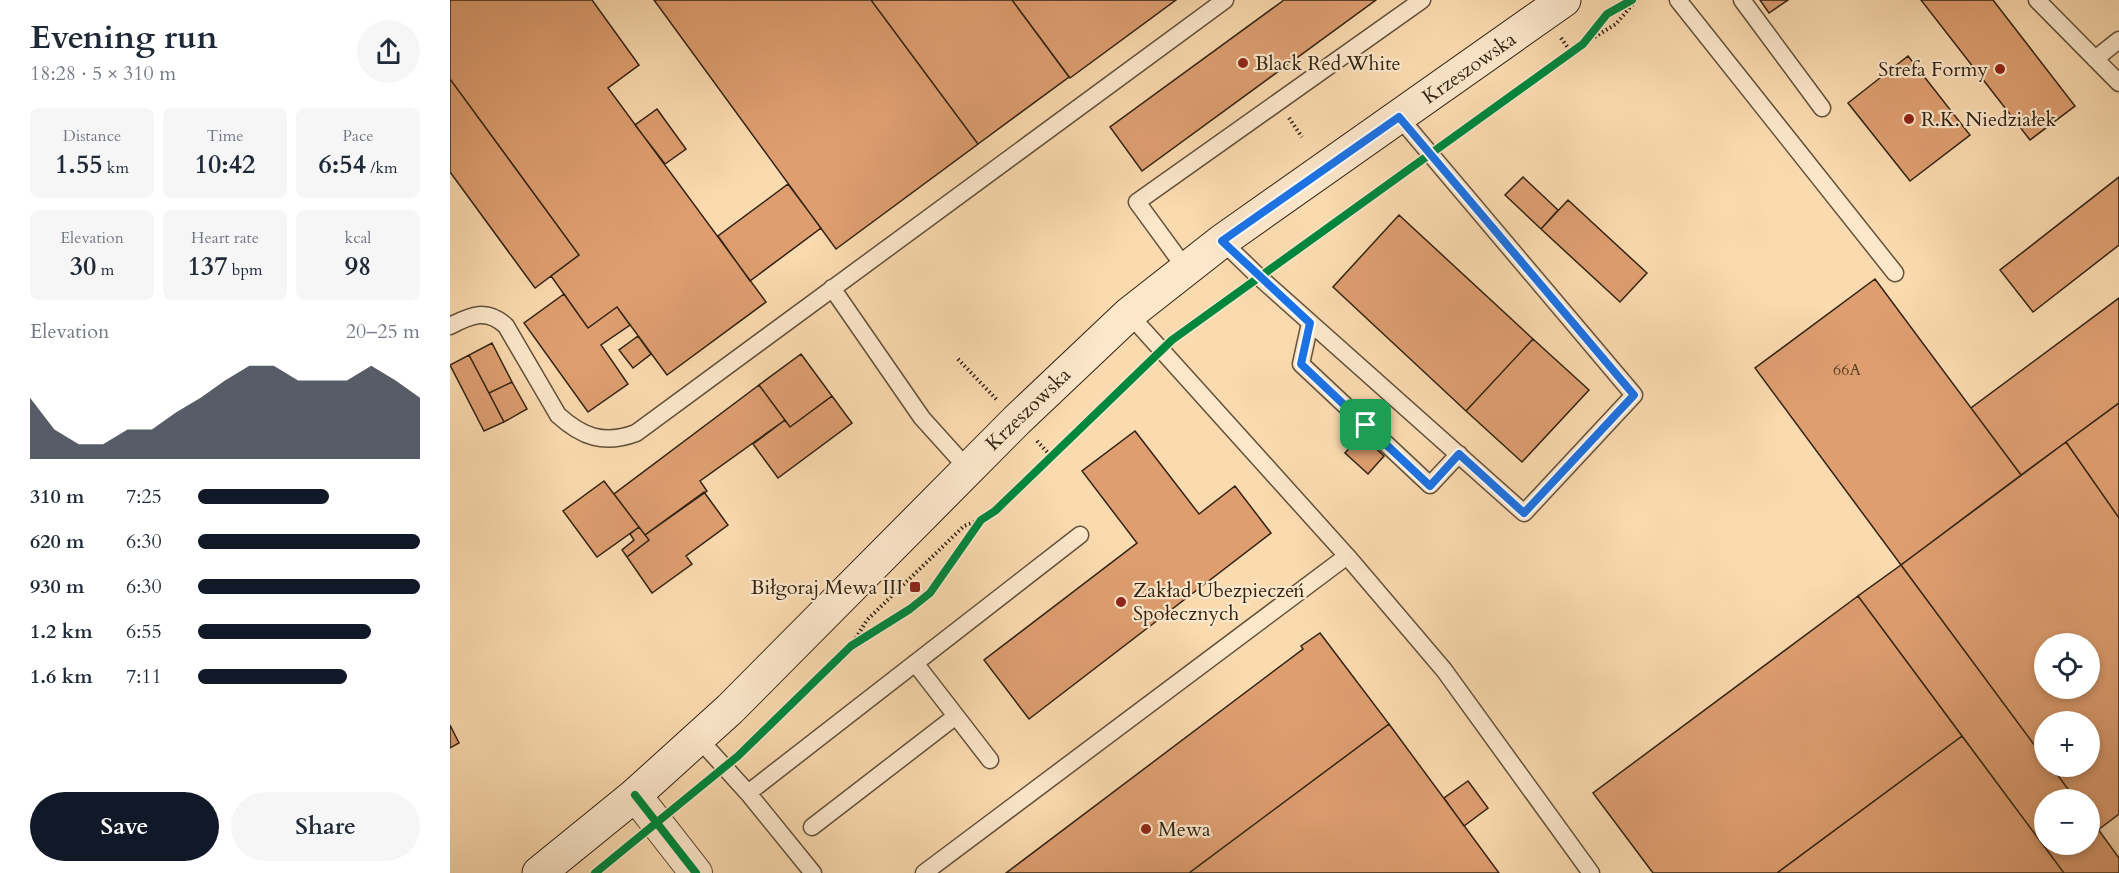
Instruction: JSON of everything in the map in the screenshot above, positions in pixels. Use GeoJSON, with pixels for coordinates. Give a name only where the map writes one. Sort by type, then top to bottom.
{"type":"FeatureCollection","features":[{"type":"Feature","properties":{"kind":"main road","name":"Krzeszowska"},"geometry":{"type":"LineString","coordinates":[[539,873],[635,795],[699,739],[767,674],[1065,373],[1130,314],[1222,241],[1564,0]]}},
{"type":"Feature","properties":{"kind":"street"},"geometry":{"type":"LineString","coordinates":[[635,795],[696,873]]}},
{"type":"Feature","properties":{"kind":"lane"},"geometry":{"type":"LineString","coordinates":[[450,326],[469,316],[484,313],[497,317],[506,326],[558,415],[581,434],[598,439],[620,439],[636,433],[1225,0]]}},
{"type":"Feature","properties":{"kind":"lane"},"geometry":{"type":"LineString","coordinates":[[1186,269],[1137,202],[1422,0]]}},
{"type":"Feature","properties":{"kind":"lane"},"geometry":{"type":"LineString","coordinates":[[1678,0],[1895,273]]}},
{"type":"Feature","properties":{"kind":"lane"},"geometry":{"type":"LineString","coordinates":[[1742,0],[1822,108]]}},
{"type":"Feature","properties":{"kind":"lane"},"geometry":{"type":"LineString","coordinates":[[2040,1],[2119,83]]}},
{"type":"Feature","properties":{"kind":"lane"},"geometry":{"type":"LineString","coordinates":[[2095,59],[2119,40]]}},
{"type":"Feature","properties":{"kind":"lane"},"geometry":{"type":"LineString","coordinates":[[1222,241],[1310,323],[1524,513],[1634,395],[1399,117]]}},
{"type":"Feature","properties":{"kind":"lane"},"geometry":{"type":"LineString","coordinates":[[832,288],[922,418],[968,469]]}},
{"type":"Feature","properties":{"kind":"lane"},"geometry":{"type":"LineString","coordinates":[[1130,314],[1347,556],[1444,670],[1591,873]]}},
{"type":"Feature","properties":{"kind":"lane"},"geometry":{"type":"LineString","coordinates":[[1310,323],[1301,364],[1430,486],[1459,454]]}},
{"type":"Feature","properties":{"kind":"lane"},"geometry":{"type":"LineString","coordinates":[[748,793],[1080,535]]}},
{"type":"Feature","properties":{"kind":"lane"},"geometry":{"type":"LineString","coordinates":[[924,873],[1347,556]]}},
{"type":"Feature","properties":{"kind":"lane"},"geometry":{"type":"LineString","coordinates":[[915,663],[990,760]]}},
{"type":"Feature","properties":{"kind":"lane"},"geometry":{"type":"LineString","coordinates":[[812,827],[956,716]]}},
{"type":"Feature","properties":{"kind":"lane"},"geometry":{"type":"LineString","coordinates":[[699,739],[748,793],[813,873]]}},
{"type":"Feature","properties":{"kind":"path"},"geometry":{"type":"LineString","coordinates":[[1615,9],[1634,0]]}},
{"type":"Feature","properties":{"kind":"path"},"geometry":{"type":"LineString","coordinates":[[1583,44],[1616,24],[1634,0]]}},
{"type":"Feature","properties":{"kind":"path"},"geometry":{"type":"LineString","coordinates":[[1583,44],[1601,21]]}},
{"type":"Feature","properties":{"kind":"path"},"geometry":{"type":"LineString","coordinates":[[958,359],[1003,406]]}},
{"type":"Feature","properties":{"kind":"path"},"geometry":{"type":"LineString","coordinates":[[1030,434],[1052,457]]}},
{"type":"Feature","properties":{"kind":"path"},"geometry":{"type":"LineString","coordinates":[[975,529],[981,520]]}},
{"type":"Feature","properties":{"kind":"path"},"geometry":{"type":"LineString","coordinates":[[852,646],[867,621],[964,525],[981,520]]}},
{"type":"Feature","properties":{"kind":"path"},"geometry":{"type":"LineString","coordinates":[[852,646],[871,634]]}},
{"type":"Feature","properties":{"kind":"building"},"geometry":{"type":"Polygon","coordinates":[[[450,0],[592,0],[639,65],[608,88],[766,302],[667,375],[617,307],[588,328],[551,276],[579,255],[450,79],[450,0]]]}},
{"type":"Feature","properties":{"kind":"building"},"geometry":{"type":"Polygon","coordinates":[[[654,0],[871,0],[978,144],[836,249],[654,0]]]}},
{"type":"Feature","properties":{"kind":"building"},"geometry":{"type":"Polygon","coordinates":[[[871,0],[1012,0],[1069,77],[978,144],[871,0]]]}},
{"type":"Feature","properties":{"kind":"building"},"geometry":{"type":"Polygon","coordinates":[[[1012,0],[1176,0],[1070,78],[1012,0]]]}},
{"type":"Feature","properties":{"kind":"building","name":"Black Red White"},"geometry":{"type":"Polygon","coordinates":[[[1284,0],[1376,0],[1142,171],[1110,127],[1284,0]]]}},
{"type":"Feature","properties":{"kind":"building"},"geometry":{"type":"Polygon","coordinates":[[[1760,0],[1788,0],[1769,13],[1760,0]]]}},
{"type":"Feature","properties":{"kind":"building"},"geometry":{"type":"Polygon","coordinates":[[[1921,0],[1993,0],[2075,106],[2030,140],[1921,0]]]}},
{"type":"Feature","properties":{"kind":"building","name":"R.K. Niedziałek"},"geometry":{"type":"Polygon","coordinates":[[[1908,56],[1970,135],[1910,181],[1848,103],[1908,56]]]}},
{"type":"Feature","properties":{"kind":"building"},"geometry":{"type":"Polygon","coordinates":[[[450,79],[579,255],[535,288],[450,172],[450,79]]]}},
{"type":"Feature","properties":{"kind":"building"},"geometry":{"type":"Polygon","coordinates":[[[657,109],[686,149],[665,164],[635,125],[657,109]]]}},
{"type":"Feature","properties":{"kind":"building"},"geometry":{"type":"Polygon","coordinates":[[[1523,177],[1558,210],[1541,229],[1505,195],[1523,177]]]}},
{"type":"Feature","properties":{"kind":"building"},"geometry":{"type":"Polygon","coordinates":[[[2119,177],[2119,245],[2033,312],[2000,270],[2119,177]]]}},
{"type":"Feature","properties":{"kind":"building"},"geometry":{"type":"Polygon","coordinates":[[[788,184],[821,228],[750,281],[718,236],[788,184]]]}},
{"type":"Feature","properties":{"kind":"building"},"geometry":{"type":"Polygon","coordinates":[[[1568,200],[1647,273],[1620,302],[1541,229],[1568,200]]]}},
{"type":"Feature","properties":{"kind":"building"},"geometry":{"type":"Polygon","coordinates":[[[1399,215],[1533,339],[1466,411],[1333,287],[1399,215]]]}},
{"type":"Feature","properties":{"kind":"building"},"geometry":{"type":"Polygon","coordinates":[[[1875,279],[2021,475],[1901,565],[1755,368],[1875,279]]]}},
{"type":"Feature","properties":{"kind":"building"},"geometry":{"type":"Polygon","coordinates":[[[564,294],[588,328],[617,307],[630,325],[601,345],[628,384],[588,412],[524,323],[564,294]]]}},
{"type":"Feature","properties":{"kind":"building"},"geometry":{"type":"Polygon","coordinates":[[[2119,298],[2119,403],[2021,475],[1971,408],[2119,298]]]}},
{"type":"Feature","properties":{"kind":"building"},"geometry":{"type":"Polygon","coordinates":[[[638,336],[651,354],[633,368],[619,350],[638,336]]]}},
{"type":"Feature","properties":{"kind":"building"},"geometry":{"type":"Polygon","coordinates":[[[1533,339],[1589,390],[1522,462],[1466,411],[1533,339]]]}},
{"type":"Feature","properties":{"kind":"building"},"geometry":{"type":"Polygon","coordinates":[[[492,343],[512,382],[489,393],[469,355],[492,343]]]}},
{"type":"Feature","properties":{"kind":"building"},"geometry":{"type":"Polygon","coordinates":[[[801,354],[832,396],[790,427],[759,385],[801,354]]]}},
{"type":"Feature","properties":{"kind":"building"},"geometry":{"type":"Polygon","coordinates":[[[469,355],[504,422],[484,431],[450,365],[469,355]]]}},
{"type":"Feature","properties":{"kind":"building"},"geometry":{"type":"Polygon","coordinates":[[[512,382],[527,409],[504,422],[489,393],[512,382]]]}},
{"type":"Feature","properties":{"kind":"building"},"geometry":{"type":"Polygon","coordinates":[[[759,385],[785,420],[700,481],[707,491],[645,535],[614,494],[759,385]]]}},
{"type":"Feature","properties":{"kind":"building"},"geometry":{"type":"Polygon","coordinates":[[[832,396],[852,423],[778,478],[753,444],[785,420],[790,427],[832,396]]]}},
{"type":"Feature","properties":{"kind":"building"},"geometry":{"type":"Polygon","coordinates":[[[2119,403],[2119,518],[2066,442],[2119,403]]]}},
{"type":"Feature","properties":{"kind":"building","name":"Zakład Ubezpieczeń Społecznych"},"geometry":{"type":"Polygon","coordinates":[[[1135,431],[1199,514],[1235,486],[1271,533],[1029,719],[984,660],[1137,543],[1082,471],[1135,431]]]}},
{"type":"Feature","properties":{"kind":"building"},"geometry":{"type":"Polygon","coordinates":[[[1361,435],[1384,456],[1368,474],[1345,453],[1361,435]]]}},
{"type":"Feature","properties":{"kind":"building"},"geometry":{"type":"Polygon","coordinates":[[[2066,442],[2119,518],[2119,814],[2100,828],[2100,789],[2068,789],[2059,777],[2100,777],[2100,711],[2034,711],[2034,745],[1901,565],[2066,442]]]}},
{"type":"Feature","properties":{"kind":"building"},"geometry":{"type":"Polygon","coordinates":[[[604,481],[639,527],[597,557],[563,511],[604,481]]]}},
{"type":"Feature","properties":{"kind":"building"},"geometry":{"type":"Polygon","coordinates":[[[704,492],[728,525],[686,556],[692,564],[652,593],[627,557],[649,540],[645,535],[704,492]]]}},
{"type":"Feature","properties":{"kind":"building"},"geometry":{"type":"Polygon","coordinates":[[[639,527],[649,540],[627,557],[622,550],[634,540],[630,534],[639,527]]]}},
{"type":"Feature","properties":{"kind":"building"},"geometry":{"type":"Polygon","coordinates":[[[1901,565],[2034,745],[2034,777],[2059,777],[2068,789],[2034,789],[2034,833],[1858,596],[1901,565]]]}},
{"type":"Feature","properties":{"kind":"building"},"geometry":{"type":"Polygon","coordinates":[[[1858,596],[1962,736],[1777,873],[1653,873],[1593,793],[1858,596]]]}},
{"type":"Feature","properties":{"kind":"building"},"geometry":{"type":"Polygon","coordinates":[[[1320,633],[1389,724],[1189,873],[1006,873],[1303,649],[1301,646],[1320,633]]]}},
{"type":"Feature","properties":{"kind":"building"},"geometry":{"type":"Polygon","coordinates":[[[1389,724],[1499,873],[1189,873],[1389,724]]]}},
{"type":"Feature","properties":{"kind":"building"},"geometry":{"type":"Polygon","coordinates":[[[450,725],[459,743],[450,748],[450,725]]]}},
{"type":"Feature","properties":{"kind":"building"},"geometry":{"type":"Polygon","coordinates":[[[1962,736],[2034,833],[2034,855],[2051,855],[2064,873],[1777,873],[1962,736]]]}},
{"type":"Feature","properties":{"kind":"building"},"geometry":{"type":"Polygon","coordinates":[[[1468,781],[1488,808],[1464,826],[1444,798],[1468,781]]]}},
{"type":"Feature","properties":{"kind":"building"},"geometry":{"type":"Polygon","coordinates":[[[2100,832],[2119,858],[2119,873],[2064,873],[2051,855],[2100,855],[2100,832]]]}},
{"type":"Feature","properties":{"kind":"cycle path"},"geometry":{"type":"LineString","coordinates":[[595,873],[738,756],[851,646],[910,609],[930,593],[981,520],[995,511],[1172,340],[1583,44],[1607,14],[1632,0]]}},
{"type":"Feature","properties":{"kind":"cycle path"},"geometry":{"type":"LineString","coordinates":[[635,795],[696,873]]}},
{"type":"Feature","properties":{"kind":"place","name":"Black Red White"},"geometry":{"type":"Point","coordinates":[1243,63]}},
{"type":"Feature","properties":{"kind":"place","name":"Strefa Formy"},"geometry":{"type":"Point","coordinates":[2000,69]}},
{"type":"Feature","properties":{"kind":"place","name":"R.K. Niedziałek"},"geometry":{"type":"Point","coordinates":[1909,119]}},
{"type":"Feature","properties":{"kind":"place","name":"Biłgoraj Mewa III"},"geometry":{"type":"Point","coordinates":[915,587]}},
{"type":"Feature","properties":{"kind":"place","name":"Zakład Ubezpieczeń Społecznych"},"geometry":{"type":"Point","coordinates":[1121,602]}},
{"type":"Feature","properties":{"kind":"place","name":"Mewa"},"geometry":{"type":"Point","coordinates":[1146,829]}},
{"type":"Feature","properties":{"kind":"route"},"geometry":{"type":"LineString","coordinates":[[1399,117],[1634,395],[1524,513],[1459,454],[1430,486],[1366,425],[1301,364],[1310,323],[1222,241],[1399,117]]}}]}
